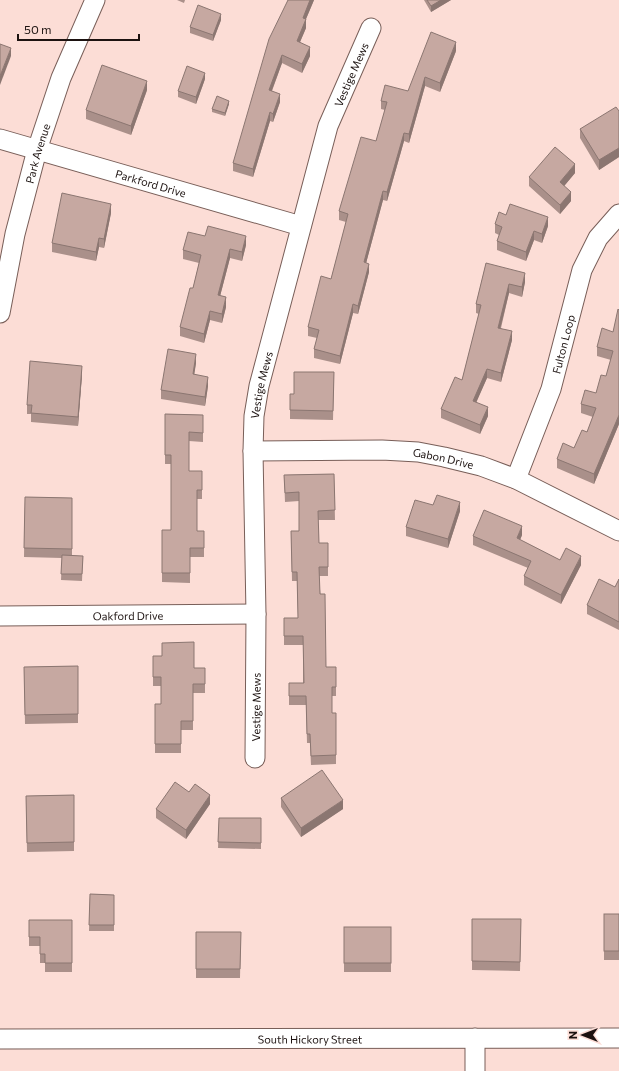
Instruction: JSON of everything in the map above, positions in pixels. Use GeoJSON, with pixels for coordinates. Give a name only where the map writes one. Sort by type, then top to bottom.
{"type":"FeatureCollection","features":[{"type":"Feature","properties":{"kind":"street","name":"Park Avenue"},"geometry":{"type":"LineString","coordinates":[[0,313],[15,234],[37,150],[61,78],[95,0]]}},
{"type":"Feature","properties":{"kind":"street","name":"Vestige Mews"},"geometry":{"type":"LineString","coordinates":[[255,758],[256,614],[253,451],[254,416],[259,386],[328,126],[371,28]]}},
{"type":"Feature","properties":{"kind":"street","name":"Parkford Drive"},"geometry":{"type":"LineString","coordinates":[[0,139],[301,226]]}},
{"type":"Feature","properties":{"kind":"street","name":"Fulton Loop"},"geometry":{"type":"LineString","coordinates":[[516,479],[551,390],[582,270],[598,238],[619,214]]}},
{"type":"Feature","properties":{"kind":"street","name":"Gabon Drive"},"geometry":{"type":"LineString","coordinates":[[253,451],[382,450],[418,452],[481,466],[516,479],[619,531]]}},
{"type":"Feature","properties":{"kind":"street","name":"Oakford Drive"},"geometry":{"type":"LineString","coordinates":[[0,616],[256,614]]}},
{"type":"Feature","properties":{"kind":"street"},"geometry":{"type":"LineString","coordinates":[[475,1038],[475,1071]]}},
{"type":"Feature","properties":{"kind":"street","name":"South Hickory Street"},"geometry":{"type":"LineString","coordinates":[[0,1039],[619,1038]]}},
{"type":"Feature","properties":{"kind":"building"},"geometry":{"type":"Polygon","coordinates":[[[288,0],[310,0],[303,18],[306,19],[297,41],[310,47],[302,64],[282,55],[269,90],[280,94],[273,114],[270,112],[253,169],[233,163],[269,39],[288,0]]]}},
{"type":"Feature","properties":{"kind":"building"},"geometry":{"type":"Polygon","coordinates":[[[427,0],[441,0],[431,6],[427,0]]]}},
{"type":"Feature","properties":{"kind":"building"},"geometry":{"type":"Polygon","coordinates":[[[198,5],[221,14],[213,35],[190,27],[198,5]]]}},
{"type":"Feature","properties":{"kind":"building"},"geometry":{"type":"Polygon","coordinates":[[[431,32],[456,42],[440,83],[425,77],[409,134],[404,133],[387,192],[383,191],[364,262],[369,264],[358,306],[353,304],[340,356],[314,349],[319,330],[308,327],[321,276],[331,279],[348,214],[339,211],[361,137],[376,141],[387,102],[381,101],[385,85],[408,91],[431,32]]]}},
{"type":"Feature","properties":{"kind":"building"},"geometry":{"type":"Polygon","coordinates":[[[0,44],[11,48],[0,76],[0,44]]]}},
{"type":"Feature","properties":{"kind":"building"},"geometry":{"type":"Polygon","coordinates":[[[102,65],[147,81],[131,126],[86,110],[102,65]]]}},
{"type":"Feature","properties":{"kind":"building"},"geometry":{"type":"Polygon","coordinates":[[[187,66],[205,73],[196,97],[178,91],[187,66]]]}},
{"type":"Feature","properties":{"kind":"building"},"geometry":{"type":"Polygon","coordinates":[[[217,96],[229,101],[225,113],[212,109],[217,96]]]}},
{"type":"Feature","properties":{"kind":"building"},"geometry":{"type":"Polygon","coordinates":[[[616,107],[619,111],[619,148],[599,160],[580,129],[616,107]]]}},
{"type":"Feature","properties":{"kind":"building"},"geometry":{"type":"Polygon","coordinates":[[[555,147],[575,164],[560,182],[571,192],[560,205],[529,177],[555,147]]]}},
{"type":"Feature","properties":{"kind":"building"},"geometry":{"type":"Polygon","coordinates":[[[62,193],[111,204],[104,239],[99,238],[96,252],[52,243],[62,193]]]}},
{"type":"Feature","properties":{"kind":"building"},"geometry":{"type":"Polygon","coordinates":[[[510,204],[548,217],[542,234],[534,231],[526,252],[497,241],[502,227],[495,224],[499,212],[506,215],[510,204]]]}},
{"type":"Feature","properties":{"kind":"building"},"geometry":{"type":"Polygon","coordinates":[[[208,226],[246,236],[242,252],[230,249],[218,295],[226,297],[222,314],[210,311],[204,334],[180,327],[190,288],[193,288],[201,255],[183,250],[188,232],[205,236],[208,226]]]}},
{"type":"Feature","properties":{"kind":"building"},"geometry":{"type":"Polygon","coordinates":[[[486,263],[525,273],[522,287],[509,284],[498,328],[512,331],[501,373],[487,369],[473,401],[488,407],[480,425],[441,409],[455,377],[462,380],[481,305],[476,304],[486,263]]]}},
{"type":"Feature","properties":{"kind":"building"},"geometry":{"type":"Polygon","coordinates":[[[618,309],[619,415],[594,474],[557,459],[563,443],[574,448],[582,430],[587,432],[596,408],[581,404],[585,390],[596,393],[601,375],[606,376],[613,351],[597,347],[602,328],[613,332],[618,309]]]}},
{"type":"Feature","properties":{"kind":"building"},"geometry":{"type":"Polygon","coordinates":[[[168,349],[196,354],[193,374],[208,377],[205,397],[161,390],[168,349]]]}},
{"type":"Feature","properties":{"kind":"building"},"geometry":{"type":"Polygon","coordinates":[[[30,361],[82,366],[78,417],[31,413],[32,405],[27,405],[30,361]]]}},
{"type":"Feature","properties":{"kind":"building"},"geometry":{"type":"Polygon","coordinates":[[[294,372],[334,372],[333,411],[290,410],[290,394],[294,394],[294,372]]]}},
{"type":"Feature","properties":{"kind":"building"},"geometry":{"type":"Polygon","coordinates":[[[165,414],[203,415],[203,433],[189,432],[189,471],[202,471],[202,490],[197,490],[197,531],[204,531],[204,548],[190,548],[190,573],[162,573],[162,530],[171,530],[171,455],[165,455],[165,414]]]}},
{"type":"Feature","properties":{"kind":"building"},"geometry":{"type":"Polygon","coordinates":[[[334,474],[335,510],[318,511],[319,543],[328,543],[328,567],[319,567],[320,594],[325,594],[326,667],[336,667],[336,687],[332,687],[332,713],[336,713],[336,755],[311,756],[310,734],[307,734],[306,696],[289,696],[289,683],[304,683],[303,636],[284,636],[284,618],[298,618],[297,572],[292,572],[291,531],[299,531],[299,492],[285,493],[284,475],[334,474]]]}},
{"type":"Feature","properties":{"kind":"building"},"geometry":{"type":"Polygon","coordinates":[[[437,495],[460,502],[448,539],[406,527],[415,500],[433,505],[437,495]]]}},
{"type":"Feature","properties":{"kind":"building"},"geometry":{"type":"Polygon","coordinates":[[[25,497],[72,498],[72,549],[24,548],[25,497]]]}},
{"type":"Feature","properties":{"kind":"building"},"geometry":{"type":"Polygon","coordinates":[[[484,510],[522,526],[517,538],[560,560],[566,548],[581,556],[561,595],[524,576],[531,561],[473,536],[484,510]]]}},
{"type":"Feature","properties":{"kind":"building"},"geometry":{"type":"Polygon","coordinates":[[[62,555],[83,556],[82,574],[61,574],[62,555]]]}},
{"type":"Feature","properties":{"kind":"building"},"geometry":{"type":"Polygon","coordinates":[[[599,579],[615,587],[619,579],[619,622],[587,605],[599,579]]]}},
{"type":"Feature","properties":{"kind":"building"},"geometry":{"type":"Polygon","coordinates":[[[194,642],[194,668],[205,668],[205,684],[193,684],[193,721],[181,721],[181,744],[155,744],[155,704],[161,704],[161,677],[153,677],[153,656],[162,656],[162,643],[194,642]]]}},
{"type":"Feature","properties":{"kind":"building"},"geometry":{"type":"Polygon","coordinates":[[[78,666],[78,714],[25,715],[24,667],[78,666]]]}},
{"type":"Feature","properties":{"kind":"building"},"geometry":{"type":"Polygon","coordinates":[[[322,770],[343,800],[301,828],[281,798],[322,770]]]}},
{"type":"Feature","properties":{"kind":"building"},"geometry":{"type":"Polygon","coordinates":[[[175,782],[189,792],[195,784],[210,795],[186,830],[156,809],[175,782]]]}},
{"type":"Feature","properties":{"kind":"building"},"geometry":{"type":"Polygon","coordinates":[[[74,795],[74,842],[27,843],[26,796],[74,795]]]}},
{"type":"Feature","properties":{"kind":"building"},"geometry":{"type":"Polygon","coordinates":[[[219,818],[261,818],[261,843],[218,842],[219,818]]]}},
{"type":"Feature","properties":{"kind":"building"},"geometry":{"type":"Polygon","coordinates":[[[90,894],[114,895],[114,925],[89,925],[90,894]]]}},
{"type":"Feature","properties":{"kind":"building"},"geometry":{"type":"Polygon","coordinates":[[[604,914],[619,914],[619,951],[604,951],[604,914]]]}},
{"type":"Feature","properties":{"kind":"building"},"geometry":{"type":"Polygon","coordinates":[[[472,919],[521,919],[520,962],[472,961],[472,919]]]}},
{"type":"Feature","properties":{"kind":"building"},"geometry":{"type":"Polygon","coordinates":[[[29,920],[72,920],[72,963],[45,963],[45,954],[40,954],[40,937],[29,937],[29,920]]]}},
{"type":"Feature","properties":{"kind":"building"},"geometry":{"type":"Polygon","coordinates":[[[344,927],[391,927],[391,963],[344,963],[344,927]]]}},
{"type":"Feature","properties":{"kind":"building"},"geometry":{"type":"Polygon","coordinates":[[[196,932],[241,932],[240,969],[196,969],[196,932]]]}}]}
